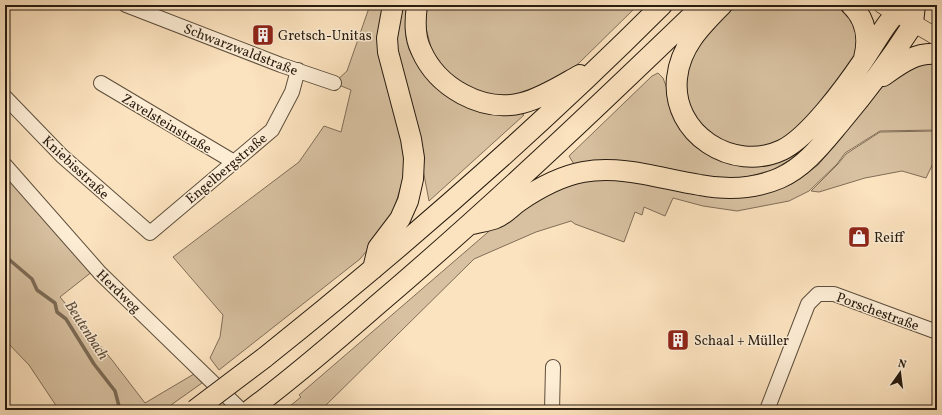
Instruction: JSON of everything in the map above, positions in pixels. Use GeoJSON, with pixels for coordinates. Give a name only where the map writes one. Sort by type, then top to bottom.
{"type":"FeatureCollection","features":[{"type":"Feature","properties":{"kind":"highway"},"geometry":{"type":"LineString","coordinates":[[372,270],[378,248],[400,218],[408,201],[413,179],[414,158],[411,139],[388,52],[387,38],[393,5]]}},
{"type":"Feature","properties":{"kind":"highway"},"geometry":{"type":"LineString","coordinates":[[417,5],[415,20],[416,34],[421,50],[440,77],[456,91],[472,99],[505,105],[522,103],[552,91],[606,61]]}},
{"type":"Feature","properties":{"kind":"highway"},"geometry":{"type":"LineString","coordinates":[[195,410],[264,358],[372,270],[480,178],[606,61],[662,5]]}},
{"type":"Feature","properties":{"kind":"highway"},"geometry":{"type":"LineString","coordinates":[[250,410],[285,383],[469,225],[589,115],[703,5]]}},
{"type":"Feature","properties":{"kind":"highway"},"geometry":{"type":"LineString","coordinates":[[722,5],[690,41],[678,70],[676,86],[678,102],[689,124],[706,143],[722,152],[739,157],[758,157],[776,153],[792,144],[812,125],[863,61],[894,8]]}},
{"type":"Feature","properties":{"kind":"highway"},"geometry":{"type":"LineString","coordinates":[[851,5],[858,14],[866,34],[867,42],[863,61]]}},
{"type":"Feature","properties":{"kind":"highway"},"geometry":{"type":"LineString","coordinates":[[469,225],[497,218],[519,201],[542,188],[563,178],[583,172],[605,170],[629,171],[700,185],[726,188],[755,185],[774,180],[791,172],[807,159],[874,82],[914,14]]}},
{"type":"Feature","properties":{"kind":"highway"},"geometry":{"type":"LineString","coordinates":[[874,82],[902,62],[918,55],[937,54]]}},
{"type":"Feature","properties":{"kind":"main road"},"geometry":{"type":"LineString","coordinates":[[894,8],[914,14],[937,36]]}},
{"type":"Feature","properties":{"kind":"street","name":"Schwarzwaldstraße"},"geometry":{"type":"LineString","coordinates":[[126,5],[298,70],[334,82]]}},
{"type":"Feature","properties":{"kind":"street","name":"Engelbergstraße"},"geometry":{"type":"LineString","coordinates":[[150,233],[272,130],[292,92],[298,70]]}},
{"type":"Feature","properties":{"kind":"street","name":"Zavelsteinstraße"},"geometry":{"type":"LineString","coordinates":[[101,83],[234,162]]}},
{"type":"Feature","properties":{"kind":"street","name":"Kniebisstraße"},"geometry":{"type":"LineString","coordinates":[[5,97],[62,156],[150,233]]}},
{"type":"Feature","properties":{"kind":"street","name":"Herdweg"},"geometry":{"type":"LineString","coordinates":[[5,165],[100,273],[241,410]]}},
{"type":"Feature","properties":{"kind":"street","name":"Porschestraße"},"geometry":{"type":"LineString","coordinates":[[767,410],[808,304],[818,294],[834,294],[937,332]]}},
{"type":"Feature","properties":{"kind":"street"},"geometry":{"type":"LineString","coordinates":[[552,410],[553,367]]}},
{"type":"Feature","properties":{"kind":"shaded area"},"geometry":{"type":"Polygon","coordinates":[[[370,5],[385,5],[403,134],[405,172],[390,223],[360,259],[219,370],[210,358],[220,337],[223,315],[173,257],[299,162],[324,126],[341,132],[351,90],[334,83],[347,71],[370,5]]]}},
{"type":"Feature","properties":{"kind":"shaded area"},"geometry":{"type":"Polygon","coordinates":[[[400,5],[411,5],[421,63],[524,115],[429,201],[421,159],[398,73],[394,28],[400,5]]]}},
{"type":"Feature","properties":{"kind":"shaded area"},"geometry":{"type":"Polygon","coordinates":[[[428,5],[638,5],[579,63],[558,81],[536,94],[490,98],[450,78],[432,52],[426,28],[425,16],[428,5]]]}},
{"type":"Feature","properties":{"kind":"shaded area"},"geometry":{"type":"Polygon","coordinates":[[[731,5],[837,5],[846,11],[854,21],[858,36],[855,59],[806,124],[775,144],[741,150],[705,134],[684,97],[690,56],[731,5]]]}},
{"type":"Feature","properties":{"kind":"shaded area"},"geometry":{"type":"Polygon","coordinates":[[[879,47],[887,51],[808,147],[797,156],[772,170],[736,180],[577,169],[569,156],[652,76],[658,73],[663,78],[678,118],[763,163],[879,47]]]}},
{"type":"Feature","properties":{"kind":"shaded area"},"geometry":{"type":"Polygon","coordinates":[[[937,60],[937,130],[880,131],[845,153],[837,164],[809,191],[789,201],[737,211],[703,206],[673,198],[665,216],[644,207],[642,215],[635,212],[624,242],[575,224],[571,221],[536,232],[474,259],[321,410],[285,410],[301,397],[299,395],[516,208],[582,178],[785,186],[802,177],[818,165],[893,74],[937,60]]]}},
{"type":"Feature","properties":{"kind":"shaded area"},"geometry":{"type":"Polygon","coordinates":[[[937,131],[937,155],[926,178],[902,171],[865,178],[819,192],[811,191],[846,154],[880,132],[937,131]]]}},
{"type":"Feature","properties":{"kind":"shaded area"},"geometry":{"type":"Polygon","coordinates":[[[5,174],[93,271],[60,297],[145,403],[194,374],[202,383],[164,410],[59,410],[29,365],[5,340],[5,174]]]}},
{"type":"Feature","properties":{"kind":"waterway","name":"Beutenbach"},"geometry":{"type":"LineString","coordinates":[[5,256],[32,279],[37,290],[55,303],[57,312],[66,319],[94,364],[115,391],[120,410]]}},
{"type":"Feature","properties":{"kind":"place","name":"Gretsch-Unitas"},"geometry":{"type":"Point","coordinates":[263,35]}},
{"type":"Feature","properties":{"kind":"place","name":"Reiff"},"geometry":{"type":"Point","coordinates":[859,237]}},
{"type":"Feature","properties":{"kind":"place","name":"Schaal + Müller"},"geometry":{"type":"Point","coordinates":[678,340]}}]}
